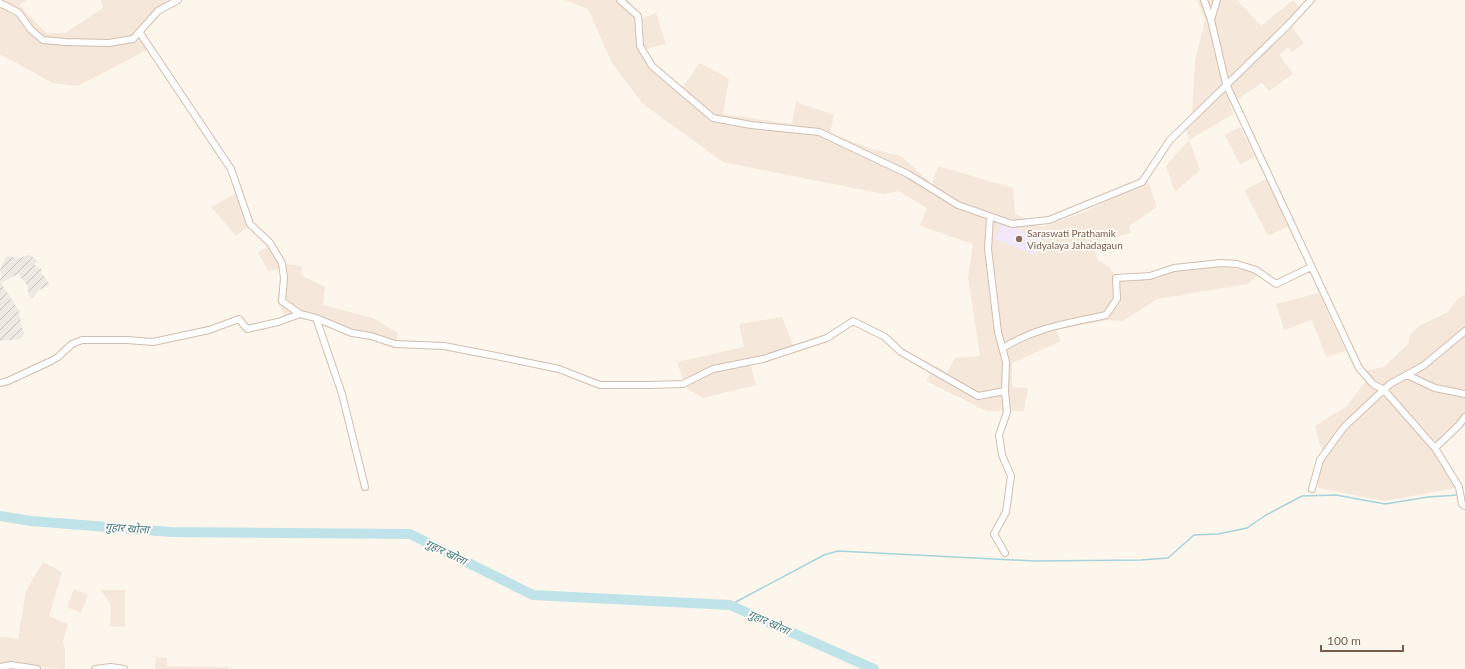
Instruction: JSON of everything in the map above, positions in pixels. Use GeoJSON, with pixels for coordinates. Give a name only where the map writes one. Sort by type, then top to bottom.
{"type":"FeatureCollection","features":[{"type":"Feature","properties":{"kind":"street"},"geometry":{"type":"LineString","coordinates":[[0,3],[19,13],[30,30],[43,40],[65,42],[109,42],[133,39],[140,33],[158,11],[178,0]]}},
{"type":"Feature","properties":{"kind":"street"},"geometry":{"type":"LineString","coordinates":[[620,0],[638,16],[640,46],[652,66],[713,118],[751,126],[819,132],[908,174],[958,205],[1012,224],[1049,220],[1142,182],[1170,140],[1288,25],[1311,0]]}},
{"type":"Feature","properties":{"kind":"street"},"geometry":{"type":"LineString","coordinates":[[1204,0],[1211,20],[1226,84],[1359,368],[1373,384],[1384,390],[1435,448],[1459,487],[1464,505]]}},
{"type":"Feature","properties":{"kind":"street"},"geometry":{"type":"LineString","coordinates":[[1211,20],[1217,0]]}},
{"type":"Feature","properties":{"kind":"street"},"geometry":{"type":"LineString","coordinates":[[140,33],[231,169],[250,224],[270,243],[282,263],[284,278],[282,301],[300,314],[316,318],[352,333],[371,336],[395,344],[444,346],[501,356],[559,370],[600,385],[683,384],[713,369],[763,359],[827,338],[853,321],[885,338],[901,352],[978,396],[1005,391]]}},
{"type":"Feature","properties":{"kind":"street"},"geometry":{"type":"LineString","coordinates":[[990,217],[988,249],[998,332],[1004,348],[1006,362],[1005,391],[1007,412],[999,435],[1002,455],[1011,476],[1006,512],[994,534],[1005,553]]}},
{"type":"Feature","properties":{"kind":"street"},"geometry":{"type":"LineString","coordinates":[[1004,348],[1033,333],[1065,322],[1106,315],[1117,299],[1116,278],[1150,276],[1174,268],[1221,263],[1236,264],[1256,270],[1276,284],[1311,267]]}},
{"type":"Feature","properties":{"kind":"street"},"geometry":{"type":"LineString","coordinates":[[0,383],[8,381],[49,362],[58,357],[72,344],[82,340],[127,340],[153,342],[209,330],[239,319],[247,329],[278,322],[300,314]]}},
{"type":"Feature","properties":{"kind":"street"},"geometry":{"type":"LineString","coordinates":[[316,318],[342,394],[365,487]]}},
{"type":"Feature","properties":{"kind":"street"},"geometry":{"type":"LineString","coordinates":[[1312,490],[1323,453],[1344,428],[1390,384],[1423,366],[1465,331]]}},
{"type":"Feature","properties":{"kind":"street"},"geometry":{"type":"LineString","coordinates":[[1407,375],[1435,388],[1465,394]]}},
{"type":"Feature","properties":{"kind":"street"},"geometry":{"type":"LineString","coordinates":[[1435,448],[1459,425],[1465,417]]}},
{"type":"Feature","properties":{"kind":"street"},"geometry":{"type":"LineString","coordinates":[[0,667],[11,665],[37,669]]}},
{"type":"Feature","properties":{"kind":"street"},"geometry":{"type":"LineString","coordinates":[[95,669],[111,666],[124,669]]}},
{"type":"Feature","properties":{"kind":"shaded area"},"geometry":{"type":"Polygon","coordinates":[[[0,0],[28,0],[19,5],[46,33],[65,33],[103,8],[101,0],[167,0],[137,31],[147,50],[78,86],[53,83],[0,54],[0,0]]]}},
{"type":"Feature","properties":{"kind":"shaded area"},"geometry":{"type":"Polygon","coordinates":[[[565,0],[628,0],[643,18],[656,13],[666,44],[646,49],[654,65],[681,89],[700,63],[729,79],[723,114],[792,124],[796,102],[834,115],[830,133],[872,149],[901,156],[932,184],[938,166],[1013,188],[1015,214],[1042,227],[1085,212],[1148,181],[1157,207],[1129,226],[1131,233],[1098,242],[1094,250],[1098,260],[1110,267],[1117,279],[1154,279],[1175,271],[1220,266],[1258,275],[1248,284],[1157,299],[1123,321],[1108,320],[1056,330],[1061,341],[1012,363],[1012,387],[1028,388],[1024,411],[987,411],[926,381],[936,366],[947,373],[955,358],[980,356],[968,278],[973,244],[920,226],[927,208],[899,191],[884,194],[723,162],[643,104],[612,63],[588,9],[565,0]]]}},
{"type":"Feature","properties":{"kind":"shaded area"},"geometry":{"type":"Polygon","coordinates":[[[1197,0],[1237,0],[1261,26],[1293,0],[1304,13],[1291,26],[1304,43],[1292,52],[1289,47],[1279,54],[1293,74],[1269,91],[1262,83],[1230,104],[1233,114],[1189,140],[1186,127],[1192,112],[1195,60],[1205,21],[1197,0]]]}},
{"type":"Feature","properties":{"kind":"shaded area"},"geometry":{"type":"Polygon","coordinates":[[[1240,127],[1255,157],[1240,165],[1225,135],[1240,127]]]}},
{"type":"Feature","properties":{"kind":"shaded area"},"geometry":{"type":"Polygon","coordinates":[[[1189,140],[1200,170],[1175,192],[1166,166],[1189,140]]]}},
{"type":"Feature","properties":{"kind":"shaded area"},"geometry":{"type":"Polygon","coordinates":[[[1266,179],[1289,226],[1268,236],[1244,190],[1266,179]]]}},
{"type":"Feature","properties":{"kind":"shaded area"},"geometry":{"type":"Polygon","coordinates":[[[235,194],[249,226],[236,236],[211,207],[235,194]]]}},
{"type":"Feature","properties":{"kind":"shaded area","name":"Saraswati Prathamik Vidyalaya Jahadagaun"},"geometry":{"type":"Polygon","coordinates":[[[1001,223],[1042,238],[1036,255],[995,239],[1001,223]]]}},
{"type":"Feature","properties":{"kind":"shaded area"},"geometry":{"type":"Polygon","coordinates":[[[274,244],[285,264],[302,266],[301,275],[325,287],[323,305],[373,318],[398,333],[395,349],[370,339],[352,337],[333,327],[301,317],[285,317],[277,301],[281,282],[280,269],[268,271],[258,252],[274,244]]]}},
{"type":"Feature","properties":{"kind":"shaded area"},"geometry":{"type":"Polygon","coordinates":[[[31,255],[38,262],[34,264],[42,270],[41,275],[43,275],[50,285],[39,290],[32,298],[29,296],[27,285],[18,274],[1,283],[18,309],[24,335],[20,339],[0,341],[1,266],[7,256],[20,258],[31,255]]]}},
{"type":"Feature","properties":{"kind":"shaded area"},"geometry":{"type":"Polygon","coordinates":[[[1319,293],[1346,351],[1326,357],[1312,320],[1284,330],[1276,304],[1319,293]]]}},
{"type":"Feature","properties":{"kind":"shaded area"},"geometry":{"type":"Polygon","coordinates":[[[1465,294],[1465,424],[1441,447],[1385,386],[1373,379],[1365,371],[1384,367],[1408,344],[1410,335],[1419,326],[1448,312],[1457,300],[1465,294]]]}},
{"type":"Feature","properties":{"kind":"shaded area"},"geometry":{"type":"Polygon","coordinates":[[[782,317],[795,351],[750,363],[756,385],[703,398],[686,388],[677,362],[744,347],[739,324],[782,317]]]}},
{"type":"Feature","properties":{"kind":"shaded area"},"geometry":{"type":"Polygon","coordinates":[[[1366,381],[1378,389],[1392,402],[1433,448],[1456,488],[1385,501],[1318,488],[1318,474],[1325,453],[1320,445],[1315,426],[1347,406],[1366,381]]]}},
{"type":"Feature","properties":{"kind":"shaded area"},"geometry":{"type":"Polygon","coordinates":[[[43,562],[62,572],[49,616],[68,624],[63,641],[65,649],[65,669],[0,664],[0,636],[18,639],[26,591],[43,562]]]}},
{"type":"Feature","properties":{"kind":"shaded area"},"geometry":{"type":"Polygon","coordinates":[[[74,589],[88,595],[81,613],[67,607],[74,589]]]}},
{"type":"Feature","properties":{"kind":"shaded area"},"geometry":{"type":"Polygon","coordinates":[[[101,590],[125,590],[125,627],[110,626],[111,605],[101,590]]]}},
{"type":"Feature","properties":{"kind":"shaded area"},"geometry":{"type":"Polygon","coordinates":[[[156,657],[167,658],[167,666],[229,667],[229,669],[155,669],[156,657]]]}},
{"type":"Feature","properties":{"kind":"waterway"},"geometry":{"type":"LineString","coordinates":[[730,605],[824,555],[838,551],[1035,561],[1141,560],[1168,558],[1194,535],[1218,534],[1247,528],[1266,515],[1302,496],[1336,495],[1385,504],[1428,497],[1458,495]]}},
{"type":"Feature","properties":{"kind":"waterway","name":"गुहार खोला"},"geometry":{"type":"LineString","coordinates":[[0,516],[31,521],[171,532],[410,534],[533,595],[730,605],[874,669]]}},
{"type":"Feature","properties":{"kind":"place","name":"Saraswati Prathamik Vidyalaya Jahadagaun"},"geometry":{"type":"Point","coordinates":[1019,239]}}]}
